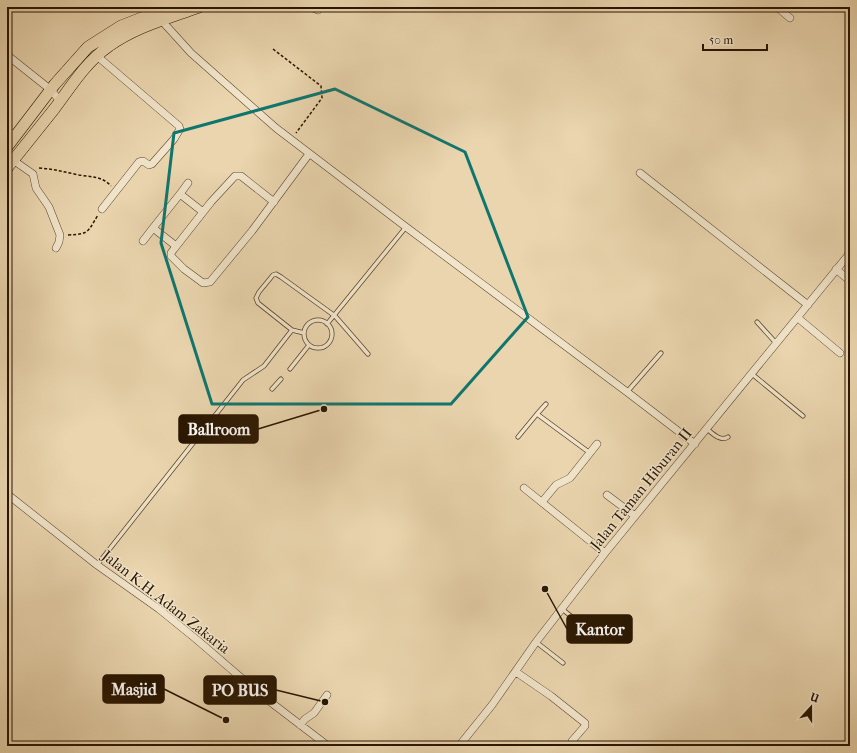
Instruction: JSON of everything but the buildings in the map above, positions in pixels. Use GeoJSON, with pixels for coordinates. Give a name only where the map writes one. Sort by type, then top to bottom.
{"type":"FeatureCollection","features":[{"type":"Feature","properties":{"kind":"main road"},"geometry":{"type":"LineString","coordinates":[[7,147],[12,134],[88,47],[121,26],[170,7]]}},
{"type":"Feature","properties":{"kind":"main road"},"geometry":{"type":"LineString","coordinates":[[10,164],[60,101],[79,74],[96,56],[110,45],[124,37],[162,20],[199,7]]}},
{"type":"Feature","properties":{"kind":"street"},"geometry":{"type":"LineString","coordinates":[[310,7],[318,10]]}},
{"type":"Feature","properties":{"kind":"street"},"geometry":{"type":"LineString","coordinates":[[777,7],[790,18]]}},
{"type":"Feature","properties":{"kind":"street"},"geometry":{"type":"LineString","coordinates":[[162,20],[191,53],[231,89],[309,154],[695,444]]}},
{"type":"Feature","properties":{"kind":"street"},"geometry":{"type":"LineString","coordinates":[[7,55],[51,90],[60,101]]}},
{"type":"Feature","properties":{"kind":"street"},"geometry":{"type":"LineString","coordinates":[[96,56],[180,128],[174,139],[151,165],[143,161],[139,162],[102,209]]}},
{"type":"Feature","properties":{"kind":"street"},"geometry":{"type":"LineString","coordinates":[[274,202],[245,179],[238,176],[231,180],[203,212],[176,246],[171,253],[171,256],[184,269],[203,283],[208,283],[230,259],[274,202],[309,154]]}},
{"type":"Feature","properties":{"kind":"street"},"geometry":{"type":"LineString","coordinates":[[10,164],[33,174],[36,188],[49,207],[60,235],[56,248]]}},
{"type":"Feature","properties":{"kind":"street"},"geometry":{"type":"LineString","coordinates":[[640,173],[808,305]]}},
{"type":"Feature","properties":{"kind":"street"},"geometry":{"type":"LineString","coordinates":[[143,241],[188,183]]}},
{"type":"Feature","properties":{"kind":"street"},"geometry":{"type":"LineString","coordinates":[[180,194],[203,212]]}},
{"type":"Feature","properties":{"kind":"street"},"geometry":{"type":"LineString","coordinates":[[153,228],[176,246]]}},
{"type":"Feature","properties":{"kind":"street","name":"Jalan Taman Hiburan II"},"geometry":{"type":"LineString","coordinates":[[459,746],[516,672],[536,642],[605,553],[850,253]]}},
{"type":"Feature","properties":{"kind":"street"},"geometry":{"type":"LineString","coordinates":[[836,269],[850,281]]}},
{"type":"Feature","properties":{"kind":"street"},"geometry":{"type":"LineString","coordinates":[[798,318],[840,353]]}},
{"type":"Feature","properties":{"kind":"street"},"geometry":{"type":"LineString","coordinates":[[542,502],[556,485],[570,478],[597,444]]}},
{"type":"Feature","properties":{"kind":"street"},"geometry":{"type":"LineString","coordinates":[[524,488],[605,553]]}},
{"type":"Feature","properties":{"kind":"street","name":"Jalan K.H. Adam Zakaria"},"geometry":{"type":"LineString","coordinates":[[7,494],[97,565],[159,609],[260,694],[328,746]]}},
{"type":"Feature","properties":{"kind":"street"},"geometry":{"type":"LineString","coordinates":[[607,495],[635,516]]}},
{"type":"Feature","properties":{"kind":"street"},"geometry":{"type":"LineString","coordinates":[[516,672],[552,696],[585,723],[585,726],[572,741],[575,746]]}},
{"type":"Feature","properties":{"kind":"street"},"geometry":{"type":"LineString","coordinates":[[300,725],[305,719],[314,713],[327,696]]}},
{"type":"Feature","properties":{"kind":"lane"},"geometry":{"type":"LineString","coordinates":[[327,324],[406,227]]}},
{"type":"Feature","properties":{"kind":"lane"},"geometry":{"type":"LineString","coordinates":[[304,333],[292,330],[258,303],[256,298],[259,292],[273,275],[276,274],[281,277],[335,316],[368,354]]}},
{"type":"Feature","properties":{"kind":"lane"},"geometry":{"type":"LineString","coordinates":[[319,321],[330,327],[332,336],[329,343],[322,348],[309,345],[304,333],[305,329],[311,322],[319,321]]}},
{"type":"Feature","properties":{"kind":"lane"},"geometry":{"type":"LineString","coordinates":[[756,322],[776,343]]}},
{"type":"Feature","properties":{"kind":"lane"},"geometry":{"type":"LineString","coordinates":[[97,565],[243,380],[264,366],[292,330]]}},
{"type":"Feature","properties":{"kind":"lane"},"geometry":{"type":"LineString","coordinates":[[290,369],[309,345]]}},
{"type":"Feature","properties":{"kind":"lane"},"geometry":{"type":"LineString","coordinates":[[627,392],[661,353]]}},
{"type":"Feature","properties":{"kind":"lane"},"geometry":{"type":"LineString","coordinates":[[752,374],[803,416]]}},
{"type":"Feature","properties":{"kind":"lane"},"geometry":{"type":"LineString","coordinates":[[272,389],[281,379]]}},
{"type":"Feature","properties":{"kind":"lane"},"geometry":{"type":"LineString","coordinates":[[518,437],[546,404]]}},
{"type":"Feature","properties":{"kind":"lane"},"geometry":{"type":"LineString","coordinates":[[537,414],[590,453]]}},
{"type":"Feature","properties":{"kind":"lane"},"geometry":{"type":"LineString","coordinates":[[707,429],[721,439],[728,437]]}},
{"type":"Feature","properties":{"kind":"lane"},"geometry":{"type":"LineString","coordinates":[[562,609],[582,625]]}},
{"type":"Feature","properties":{"kind":"lane"},"geometry":{"type":"LineString","coordinates":[[536,642],[563,663]]}},
{"type":"Feature","properties":{"kind":"path"},"geometry":{"type":"LineString","coordinates":[[273,49],[321,86],[322,98],[291,139]]}},
{"type":"Feature","properties":{"kind":"path"},"geometry":{"type":"LineString","coordinates":[[33,174],[38,168],[95,176],[107,181],[116,192]]}},
{"type":"Feature","properties":{"kind":"path"},"geometry":{"type":"LineString","coordinates":[[60,235],[83,234],[88,232],[102,209]]}},
{"type":"Feature","properties":{"kind":"highlighted area"},"geometry":{"type":"Polygon","coordinates":[[[335,89],[465,152],[528,317],[451,404],[212,404],[161,243],[174,133],[335,89]]]}},
{"type":"Feature","properties":{"kind":"place","name":"Ballroom"},"geometry":{"type":"Point","coordinates":[324,409]}},
{"type":"Feature","properties":{"kind":"place","name":"Kantor"},"geometry":{"type":"Point","coordinates":[545,589]}},
{"type":"Feature","properties":{"kind":"place","name":"PO BUS"},"geometry":{"type":"Point","coordinates":[325,702]}},
{"type":"Feature","properties":{"kind":"place","name":"Masjid"},"geometry":{"type":"Point","coordinates":[226,720]}}]}
